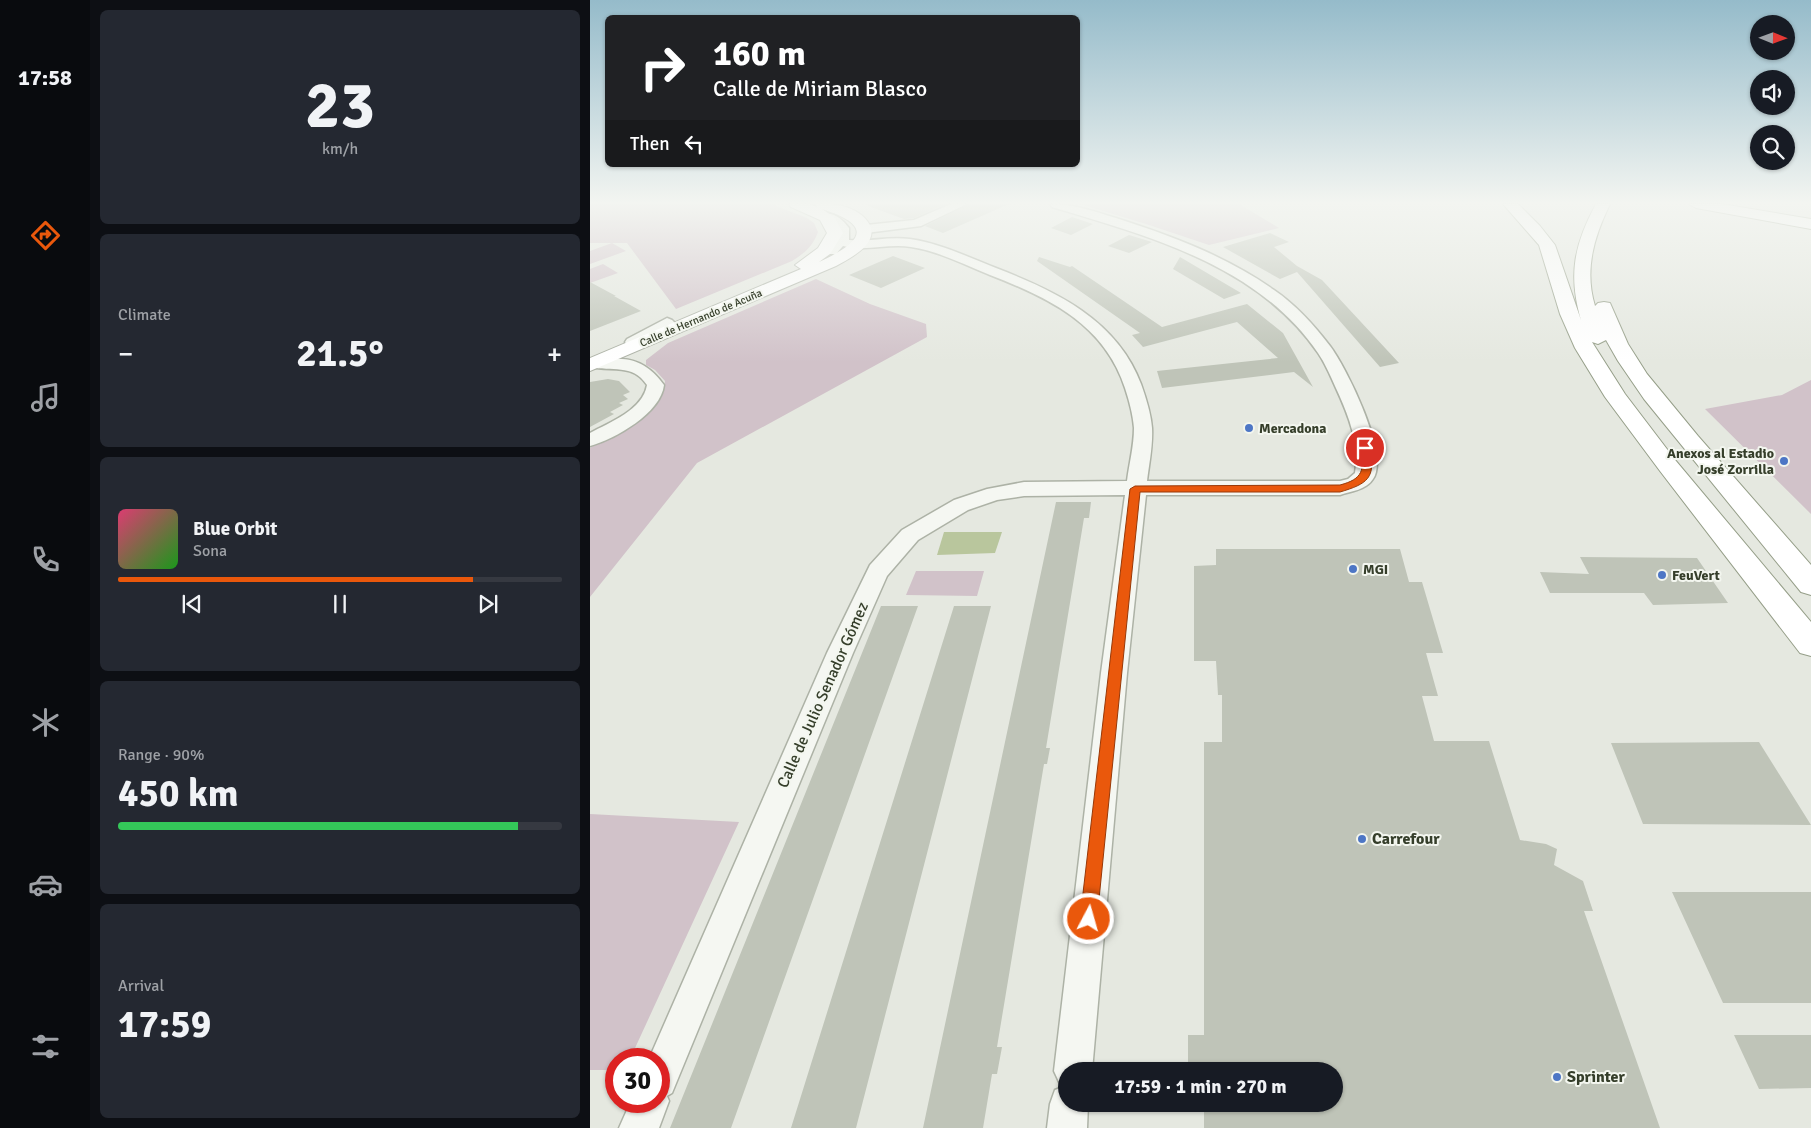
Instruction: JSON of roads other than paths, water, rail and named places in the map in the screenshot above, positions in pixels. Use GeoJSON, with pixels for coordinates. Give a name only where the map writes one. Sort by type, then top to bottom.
{"type":"FeatureCollection","features":[{"type":"Feature","properties":{"kind":"main road","name":"Calle de Hernando de Acuña"},"geometry":{"type":"LineString","coordinates":[[606,358],[664,329],[802,266],[816,257]]}},
{"type":"Feature","properties":{"kind":"main road","name":"Calle de Hernando de Acuña"},"geometry":{"type":"LineString","coordinates":[[606,358],[664,329],[837,260],[840,257]]}},
{"type":"Feature","properties":{"kind":"main road"},"geometry":{"type":"LineString","coordinates":[[1551,257],[1569,314],[1585,348],[1616,397],[1668,466],[1811,644]]}},
{"type":"Feature","properties":{"kind":"main road"},"geometry":{"type":"LineString","coordinates":[[1583,257],[1581,275],[1589,319],[1603,350],[1633,395],[1681,457],[1811,618]]}},
{"type":"Feature","properties":{"kind":"main road"},"geometry":{"type":"LineString","coordinates":[[1597,257],[1596,277],[1612,334],[1653,396],[1811,584]]}},
{"type":"Feature","properties":{"kind":"street","name":"Calle de Hernando de Acuña"},"geometry":{"type":"LineString","coordinates":[[837,260],[846,257]]}},
{"type":"Feature","properties":{"kind":"street"},"geometry":{"type":"LineString","coordinates":[[961,257],[1056,298],[1099,330],[1120,355],[1133,383],[1143,423],[1074,1062]]}},
{"type":"Feature","properties":{"kind":"street","name":"Calle de Julio Senador Gómez"},"geometry":{"type":"LineString","coordinates":[[670,1054],[836,662],[878,572],[910,535],[961,505],[994,494],[1034,489],[1340,488],[1355,484],[1365,476],[1368,462],[1353,405],[1324,349],[1286,308],[1267,291],[1234,269],[1207,257]]}},
{"type":"Feature","properties":{"kind":"street"},"geometry":{"type":"LineString","coordinates":[[590,440],[630,419],[654,396],[656,385],[643,371],[606,358]]}},
{"type":"Feature","properties":{"kind":"street"},"geometry":{"type":"LineString","coordinates":[[1067,1128],[1068,1112]]}},
{"type":"Feature","properties":{"kind":"street"},"geometry":{"type":"LineString","coordinates":[[639,1128],[645,1113]]}},
{"type":"Feature","properties":{"kind":"place","name":"Mercadona"},"geometry":{"type":"Point","coordinates":[1249,428]}},
{"type":"Feature","properties":{"kind":"place","name":"Anexos al Estadio José Zorrilla"},"geometry":{"type":"Point","coordinates":[1784,461]}},
{"type":"Feature","properties":{"kind":"place","name":"MGI"},"geometry":{"type":"Point","coordinates":[1353,569]}},
{"type":"Feature","properties":{"kind":"place","name":"FeuVert"},"geometry":{"type":"Point","coordinates":[1662,575]}},
{"type":"Feature","properties":{"kind":"place","name":"Carrefour"},"geometry":{"type":"Point","coordinates":[1362,839]}},
{"type":"Feature","properties":{"kind":"place","name":"Sprinter"},"geometry":{"type":"Point","coordinates":[1557,1077]}}]}
